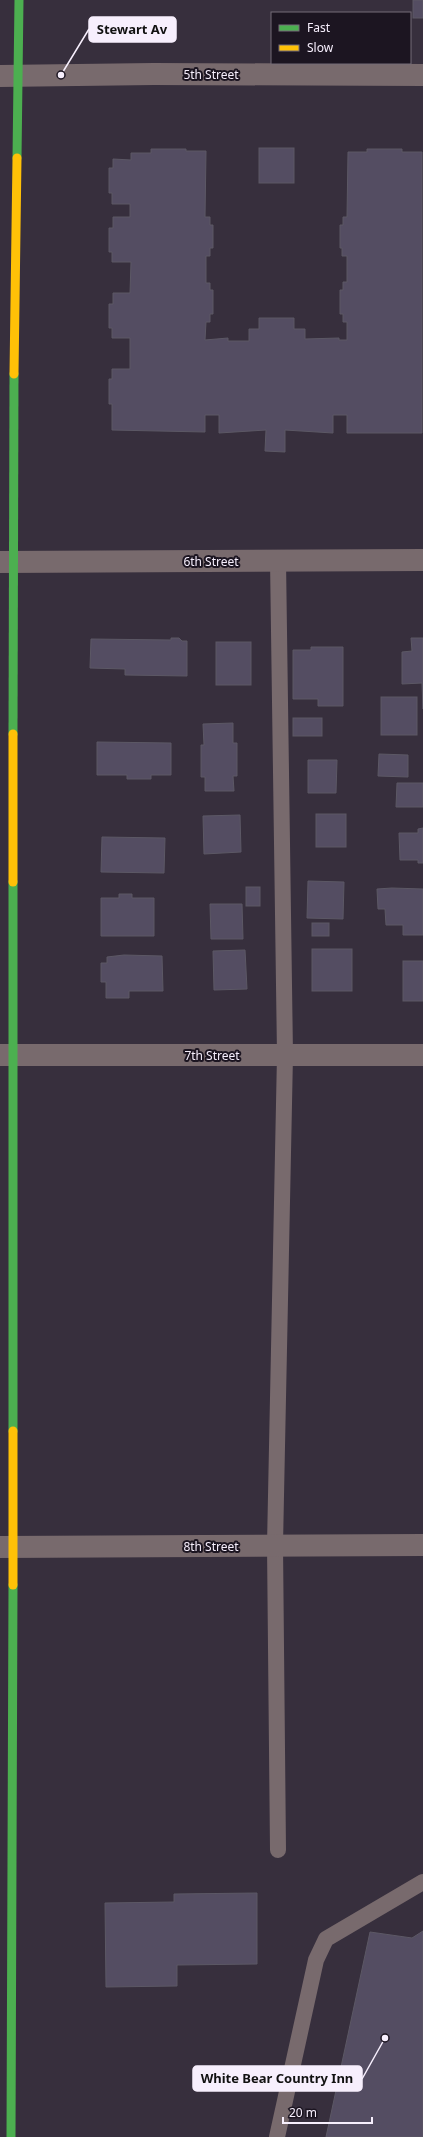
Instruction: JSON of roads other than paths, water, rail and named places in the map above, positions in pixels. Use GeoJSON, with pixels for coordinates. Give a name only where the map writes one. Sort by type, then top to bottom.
{"type":"FeatureCollection","features":[{"type":"Feature","properties":{"kind":"street"},"geometry":{"type":"LineString","coordinates":[[11,2137],[6,2049],[6,561],[10,76],[19,0]]}},
{"type":"Feature","properties":{"kind":"street","name":"5th Street"},"geometry":{"type":"LineString","coordinates":[[10,76],[154,74],[423,75]]}},
{"type":"Feature","properties":{"kind":"street","name":"6th Street"},"geometry":{"type":"LineString","coordinates":[[6,561],[423,560]]}},
{"type":"Feature","properties":{"kind":"street","name":"7th Street"},"geometry":{"type":"LineString","coordinates":[[7,1055],[423,1055]]}},
{"type":"Feature","properties":{"kind":"street","name":"8th Street"},"geometry":{"type":"LineString","coordinates":[[6,1547],[423,1545]]}},
{"type":"Feature","properties":{"kind":"lane"},"geometry":{"type":"LineString","coordinates":[[278,560],[285,1055],[275,1546],[278,1850]]}},
{"type":"Feature","properties":{"kind":"lane"},"geometry":{"type":"LineString","coordinates":[[277,2137],[316,1960],[326,1939],[423,1882]]}},
{"type":"Feature","properties":{"kind":"place","name":"Stewart Av"},"geometry":{"type":"Point","coordinates":[61,75]}},
{"type":"Feature","properties":{"kind":"place","name":"White Bear Country Inn"},"geometry":{"type":"Point","coordinates":[385,2038]}}]}
